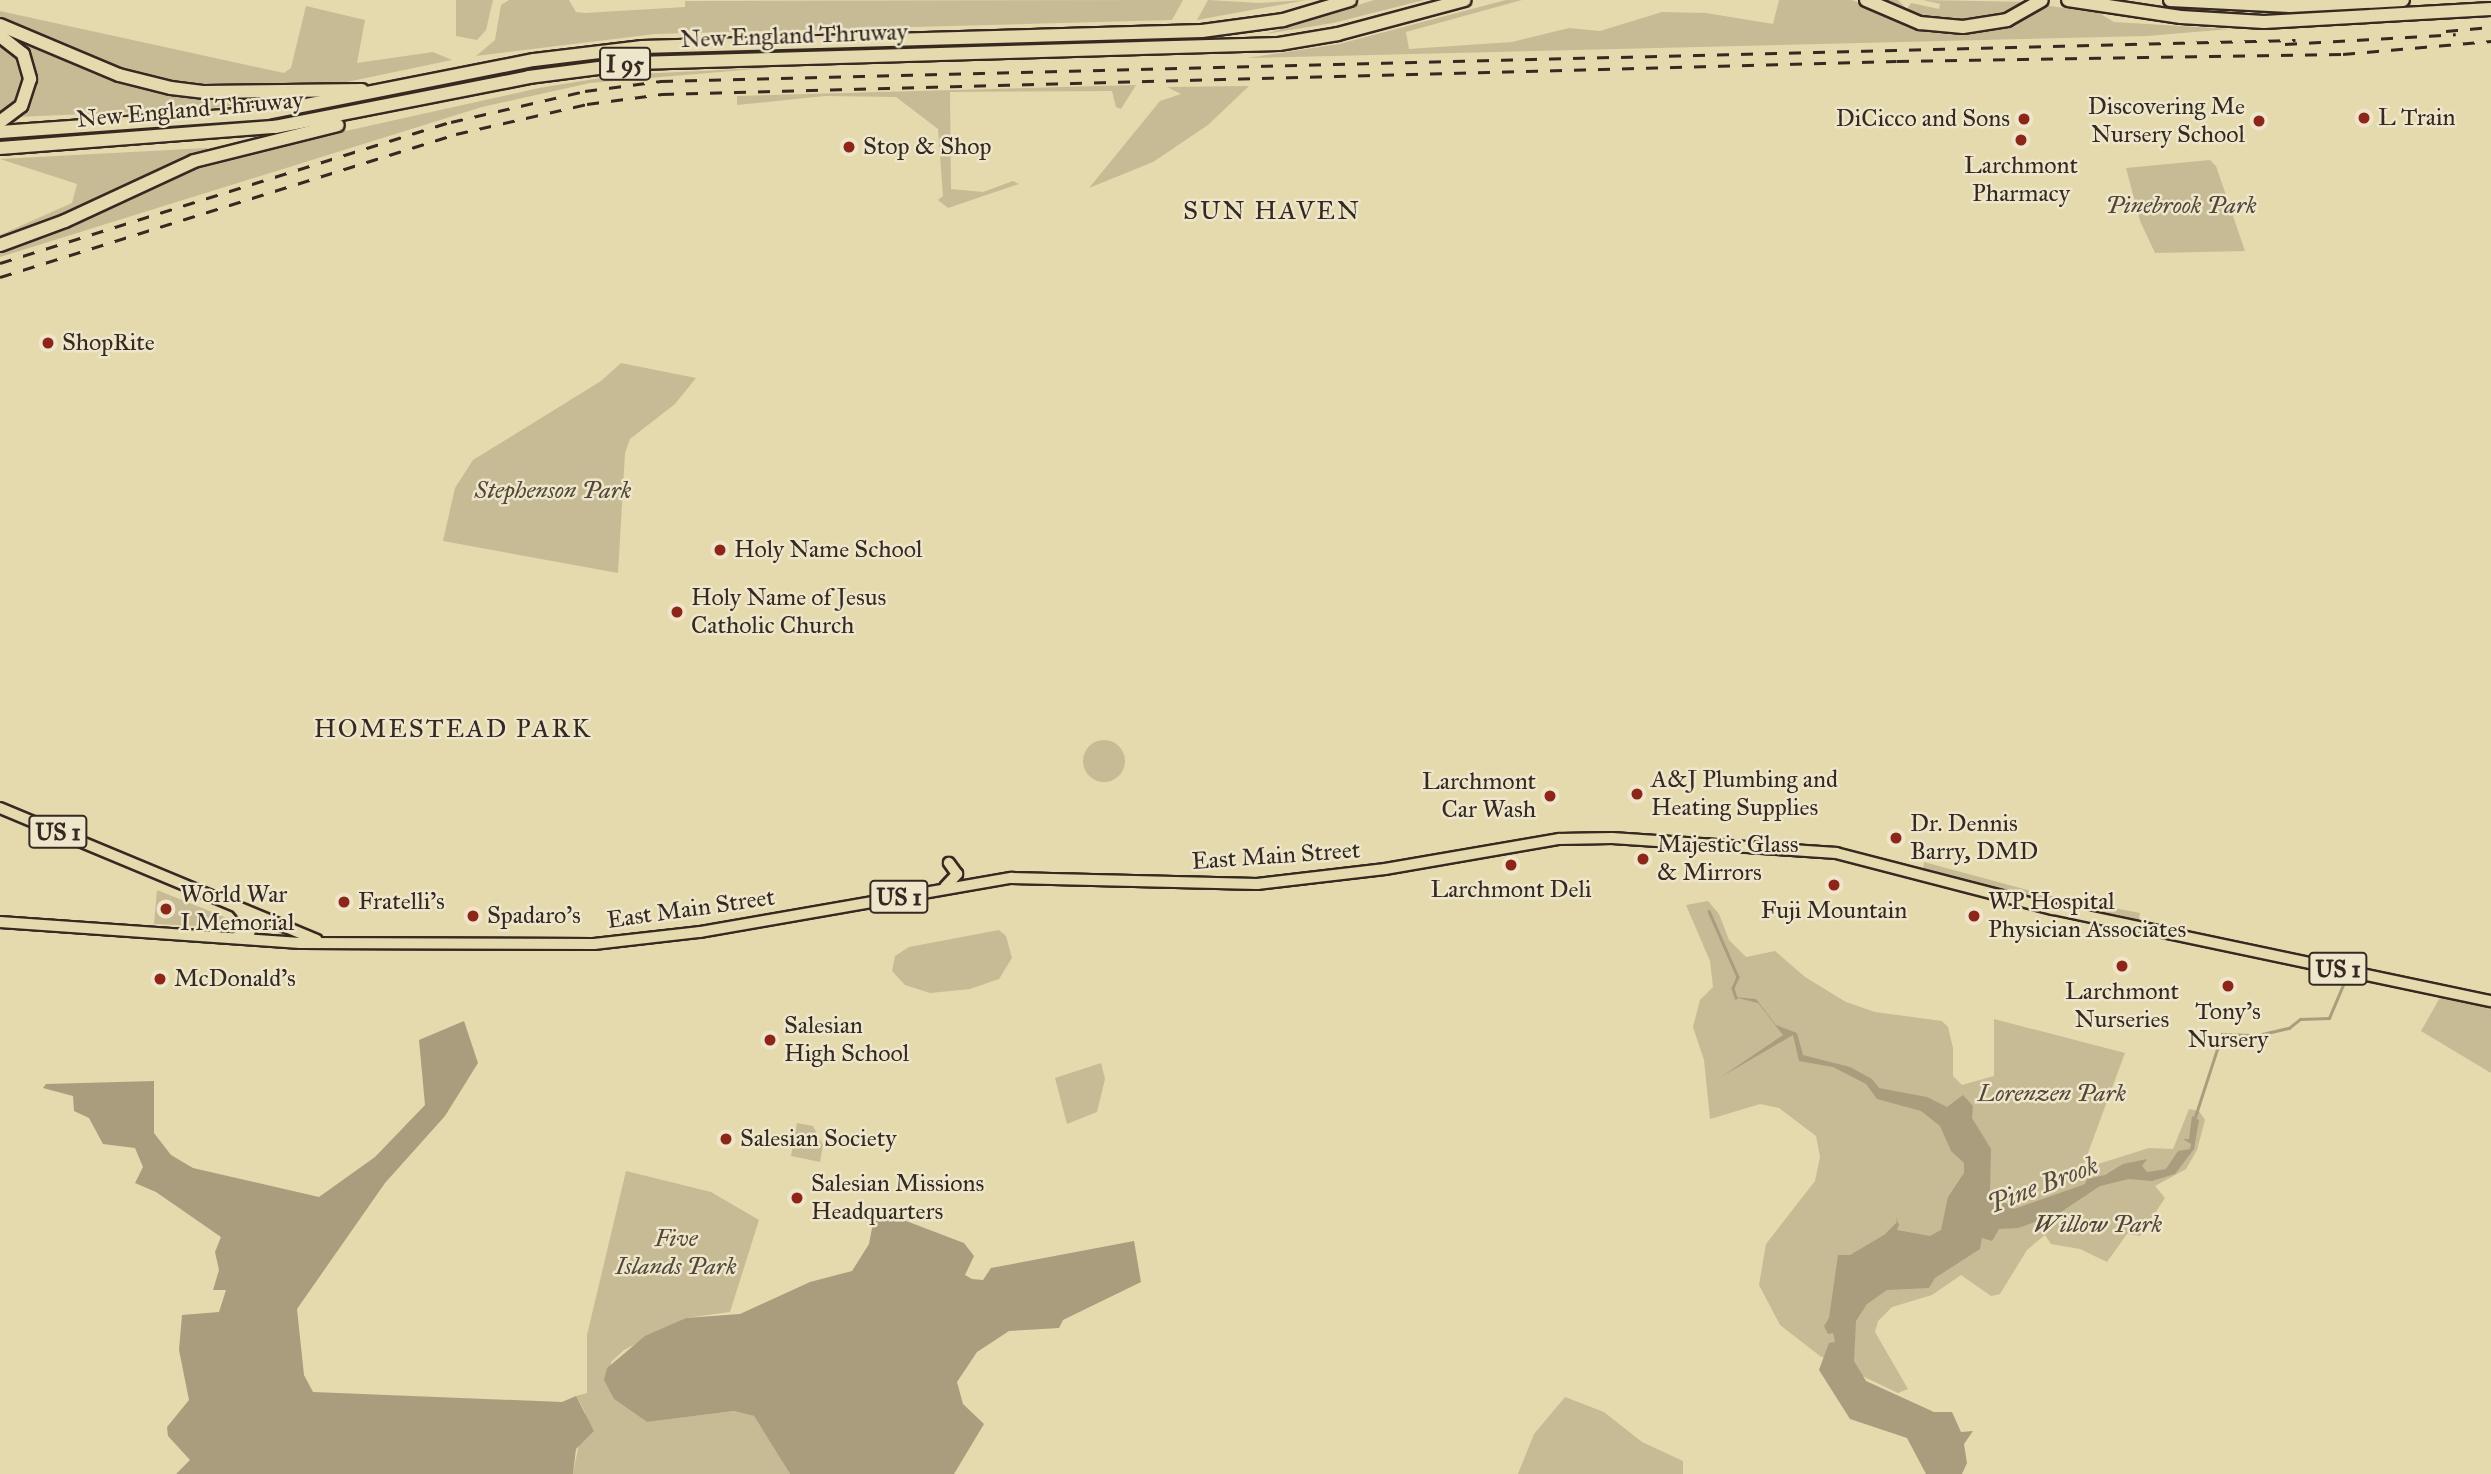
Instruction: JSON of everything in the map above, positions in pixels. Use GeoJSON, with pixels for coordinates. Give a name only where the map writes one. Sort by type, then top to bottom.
{"type":"FeatureCollection","features":[{"type":"Feature","properties":{"kind":"highway","name":"New England Thruway"},"geometry":{"type":"LineString","coordinates":[[0,132],[238,116],[401,88],[534,61],[642,47],[1202,31],[1283,20],[1350,0]]}},
{"type":"Feature","properties":{"kind":"highway","name":"New England Thruway"},"geometry":{"type":"LineString","coordinates":[[0,148],[221,134],[396,105],[556,73],[664,61],[1279,44],[1338,34],[1465,0]]}},
{"type":"Feature","properties":{"kind":"highway"},"geometry":{"type":"LineString","coordinates":[[1866,0],[1909,20],[1954,27],[1994,24],[2026,12],[2042,0]]}},
{"type":"Feature","properties":{"kind":"highway"},"geometry":{"type":"LineString","coordinates":[[2068,0],[2168,16],[2264,22],[2491,9]]}},
{"type":"Feature","properties":{"kind":"highway"},"geometry":{"type":"LineString","coordinates":[[2170,0],[2290,6],[2403,0]]}},
{"type":"Feature","properties":{"kind":"highway"},"geometry":{"type":"LineString","coordinates":[[0,25],[119,75],[171,88],[289,92],[401,88]]}},
{"type":"Feature","properties":{"kind":"highway"},"geometry":{"type":"LineString","coordinates":[[0,36],[23,54],[30,79],[22,106],[0,122]]}},
{"type":"Feature","properties":{"kind":"highway"},"geometry":{"type":"LineString","coordinates":[[0,245],[65,221],[201,159],[352,121],[396,105]]}},
{"type":"Feature","properties":{"kind":"main road","name":"US 1"},"geometry":{"type":"LineString","coordinates":[[0,808],[319,941]]}},
{"type":"Feature","properties":{"kind":"main road","name":"East Main Street"},"geometry":{"type":"LineString","coordinates":[[0,922],[231,939],[497,947],[593,944],[700,932],[1011,878],[1257,884],[1385,869],[1579,838],[1818,851],[1884,863],[2053,909],[2491,1001]]}},
{"type":"Feature","properties":{"kind":"main road"},"geometry":{"type":"LineString","coordinates":[[940,890],[956,878],[949,863]]}},
{"type":"Feature","properties":{"kind":"main road"},"geometry":{"type":"LineString","coordinates":[[231,939],[245,936],[252,926],[235,904]]}},
{"type":"Feature","properties":{"kind":"green space"},"geometry":{"type":"Polygon","coordinates":[[[456,0],[493,0],[486,30],[477,40],[456,36],[456,0]]]}},
{"type":"Feature","properties":{"kind":"green space"},"geometry":{"type":"Polygon","coordinates":[[[509,0],[569,0],[576,12],[585,13],[685,7],[685,1],[1183,0],[1172,20],[655,34],[476,56],[495,40],[501,5],[509,0]]]}},
{"type":"Feature","properties":{"kind":"green space"},"geometry":{"type":"Polygon","coordinates":[[[1208,0],[1259,3],[1307,0],[1197,20],[1208,0]]]}},
{"type":"Feature","properties":{"kind":"green space"},"geometry":{"type":"Polygon","coordinates":[[[1374,0],[1424,0],[1333,23],[1265,34],[1374,0]]]}},
{"type":"Feature","properties":{"kind":"green space"},"geometry":{"type":"Polygon","coordinates":[[[1506,0],[1522,0],[1406,32],[1409,49],[1512,42],[1569,28],[1600,31],[1662,12],[1706,13],[1773,24],[1779,0],[1852,0],[1913,25],[1965,33],[2018,22],[2044,5],[2099,13],[2114,22],[2230,29],[2147,36],[1247,58],[1339,44],[1506,0]]]}},
{"type":"Feature","properties":{"kind":"green space"},"geometry":{"type":"Polygon","coordinates":[[[1875,0],[1898,0],[1907,9],[1911,3],[1939,9],[1940,4],[1923,0],[2031,2],[1994,19],[1965,23],[1905,14],[1875,0]]]}},
{"type":"Feature","properties":{"kind":"green space"},"geometry":{"type":"Polygon","coordinates":[[[306,6],[365,20],[357,63],[433,52],[452,60],[342,83],[221,88],[178,84],[138,76],[0,19],[0,11],[284,73],[291,68],[306,6]]]}},
{"type":"Feature","properties":{"kind":"green space"},"geometry":{"type":"Polygon","coordinates":[[[7,32],[142,87],[195,97],[283,99],[203,109],[16,117],[30,99],[34,69],[23,47],[7,32]]]}},
{"type":"Feature","properties":{"kind":"green space"},"geometry":{"type":"Polygon","coordinates":[[[0,43],[16,54],[25,72],[17,101],[0,114],[0,43]]]}},
{"type":"Feature","properties":{"kind":"green space"},"geometry":{"type":"Polygon","coordinates":[[[778,67],[590,83],[482,107],[0,257],[0,250],[78,222],[206,164],[296,142],[539,88],[619,75],[778,67]]]}},
{"type":"Feature","properties":{"kind":"green space"},"geometry":{"type":"Polygon","coordinates":[[[1136,85],[1121,109],[1116,107],[1112,91],[950,92],[951,189],[983,192],[1013,181],[1019,184],[948,208],[938,200],[943,196],[938,129],[896,97],[825,96],[737,105],[737,96],[1136,85]]]}},
{"type":"Feature","properties":{"kind":"green space"},"geometry":{"type":"Polygon","coordinates":[[[1249,86],[1208,125],[1153,162],[1089,188],[1160,101],[1181,94],[1167,87],[1249,86]]]}},
{"type":"Feature","properties":{"kind":"green space"},"geometry":{"type":"Polygon","coordinates":[[[207,148],[208,152],[63,216],[0,239],[0,235],[72,203],[77,184],[0,159],[207,148]]]}},
{"type":"Feature","properties":{"kind":"green space","name":"Pinebrook Park"},"geometry":{"type":"Polygon","coordinates":[[[2210,160],[2216,166],[2245,251],[2155,253],[2140,221],[2126,168],[2210,160]]]}},
{"type":"Feature","properties":{"kind":"green space","name":"Stephenson Park"},"geometry":{"type":"Polygon","coordinates":[[[621,363],[696,378],[675,404],[630,439],[625,453],[618,573],[443,541],[455,488],[473,460],[601,381],[621,363]]]}},
{"type":"Feature","properties":{"kind":"green space"},"geometry":{"type":"Polygon","coordinates":[[[1104,740],[1119,746],[1125,761],[1119,776],[1104,782],[1089,776],[1083,761],[1089,746],[1104,740]]]}},
{"type":"Feature","properties":{"kind":"green space"},"geometry":{"type":"Polygon","coordinates":[[[1924,862],[2042,894],[2140,913],[2137,929],[1922,875],[1924,862]]]}},
{"type":"Feature","properties":{"kind":"green space"},"geometry":{"type":"Polygon","coordinates":[[[157,890],[242,924],[243,928],[154,924],[157,890]]]}},
{"type":"Feature","properties":{"kind":"green space"},"geometry":{"type":"Polygon","coordinates":[[[1708,901],[1719,914],[1729,940],[1746,957],[1775,951],[1805,977],[1846,1002],[1875,1012],[1942,1021],[1948,1027],[1953,1048],[1953,1076],[1962,1085],[1994,1076],[1994,1019],[2125,1053],[2082,1169],[2149,1148],[2173,1149],[2189,1109],[2199,1111],[2205,1120],[2197,1150],[2186,1169],[2155,1186],[2165,1198],[2140,1236],[2127,1234],[2107,1262],[2080,1249],[2051,1244],[2045,1235],[2027,1250],[2000,1294],[1991,1296],[1961,1275],[1932,1295],[1892,1307],[1878,1321],[1875,1332],[1908,1389],[1898,1393],[1820,1356],[1780,1325],[1759,1285],[1766,1244],[1815,1181],[1820,1157],[1816,1136],[1779,1108],[1760,1104],[1710,1119],[1704,1060],[1693,1027],[1700,1000],[1713,987],[1710,961],[1686,905],[1708,901]]]}},
{"type":"Feature","properties":{"kind":"green space"},"geometry":{"type":"Polygon","coordinates":[[[999,930],[1006,936],[1012,958],[999,979],[970,989],[930,993],[905,985],[892,971],[895,956],[909,947],[999,930]]]}},
{"type":"Feature","properties":{"kind":"green space"},"geometry":{"type":"Polygon","coordinates":[[[2442,994],[2491,1004],[2491,1073],[2421,1031],[2442,994]]]}},
{"type":"Feature","properties":{"kind":"green space"},"geometry":{"type":"Polygon","coordinates":[[[1101,1063],[1105,1079],[1097,1112],[1067,1124],[1055,1078],[1101,1063]]]}},
{"type":"Feature","properties":{"kind":"green space"},"geometry":{"type":"Polygon","coordinates":[[[797,1123],[813,1126],[823,1145],[820,1162],[791,1156],[797,1123]]]}},
{"type":"Feature","properties":{"kind":"green space","name":"Five Islands Park"},"geometry":{"type":"Polygon","coordinates":[[[626,1171],[711,1192],[759,1220],[730,1312],[686,1318],[624,1350],[611,1362],[610,1389],[614,1399],[647,1422],[734,1411],[754,1416],[790,1474],[573,1474],[585,1412],[576,1396],[587,1393],[587,1335],[626,1171]]]}},
{"type":"Feature","properties":{"kind":"green space"},"geometry":{"type":"Polygon","coordinates":[[[1565,1397],[1604,1412],[1642,1442],[1683,1461],[1683,1474],[1518,1474],[1534,1434],[1565,1397]]]}},
{"type":"Feature","properties":{"kind":"shaded area"},"geometry":{"type":"Polygon","coordinates":[[[1734,997],[1756,999],[1776,1025],[1797,1033],[1803,1055],[1850,1067],[1872,1079],[1879,1088],[1927,1097],[1947,1107],[1963,1095],[1973,1106],[1972,1118],[1991,1149],[1990,1191],[2014,1209],[2085,1184],[2087,1179],[2105,1175],[2123,1164],[2147,1159],[2142,1166],[2147,1172],[2166,1169],[2178,1151],[2190,1149],[2191,1144],[2183,1139],[2189,1139],[2192,1116],[2199,1120],[2194,1149],[2175,1174],[2152,1181],[2129,1179],[2100,1186],[2058,1214],[2018,1228],[1999,1229],[1992,1241],[1982,1238],[1980,1249],[1935,1278],[1929,1288],[1887,1290],[1867,1304],[1856,1321],[1854,1361],[1866,1381],[1934,1412],[1952,1412],[1961,1432],[1973,1431],[1964,1444],[1967,1463],[1962,1474],[1926,1474],[1907,1438],[1850,1419],[1819,1370],[1829,1343],[1835,1342],[1833,1333],[1828,1334],[1824,1326],[1829,1318],[1838,1255],[1850,1255],[1884,1235],[1897,1222],[1896,1216],[1899,1225],[1897,1230],[1930,1236],[1941,1230],[1948,1197],[1964,1173],[1964,1163],[1951,1151],[1940,1126],[1921,1111],[1877,1099],[1866,1084],[1833,1067],[1799,1061],[1793,1035],[1721,1077],[1783,1035],[1758,1003],[1734,997]]]}},
{"type":"Feature","properties":{"kind":"shaded area"},"geometry":{"type":"Polygon","coordinates":[[[464,1021],[478,1063],[445,1116],[385,1183],[297,1309],[304,1375],[313,1392],[562,1402],[576,1396],[594,1431],[576,1449],[573,1474],[176,1474],[190,1460],[168,1436],[167,1427],[189,1400],[179,1350],[182,1315],[219,1312],[226,1290],[213,1290],[219,1270],[215,1252],[221,1237],[156,1192],[135,1183],[143,1167],[135,1148],[103,1144],[89,1118],[74,1111],[73,1096],[43,1088],[46,1084],[154,1081],[154,1133],[171,1155],[193,1168],[319,1197],[375,1157],[425,1105],[419,1040],[464,1021]]]}},
{"type":"Feature","properties":{"kind":"shaded area"},"geometry":{"type":"Polygon","coordinates":[[[893,1216],[964,1243],[974,1256],[965,1275],[972,1279],[983,1280],[991,1268],[1134,1241],[1141,1282],[1063,1320],[1059,1328],[1009,1331],[977,1352],[957,1382],[963,1404],[984,1424],[954,1474],[790,1474],[754,1416],[734,1411],[647,1422],[614,1399],[604,1380],[607,1368],[645,1336],[686,1318],[740,1314],[810,1282],[852,1271],[869,1244],[873,1223],[878,1217],[893,1216]]]}},
{"type":"Feature","properties":{"kind":"waterway"},"geometry":{"type":"LineString","coordinates":[[1709,911],[1738,977],[1733,988],[1736,998]]}},
{"type":"Feature","properties":{"kind":"waterway","name":"Pine Brook"},"geometry":{"type":"LineString","coordinates":[[2195,1117],[2222,1034],[2258,1035],[2289,1028],[2300,1019],[2329,1018],[2344,983]]}},
{"type":"Feature","properties":{"kind":"railway"},"geometry":{"type":"LineString","coordinates":[[2446,31],[2491,27]]}},
{"type":"Feature","properties":{"kind":"railway"},"geometry":{"type":"LineString","coordinates":[[2285,44],[2456,34]]}},
{"type":"Feature","properties":{"kind":"railway"},"geometry":{"type":"LineString","coordinates":[[0,263],[451,122],[585,91],[661,81],[2295,40]]}},
{"type":"Feature","properties":{"kind":"railway"},"geometry":{"type":"LineString","coordinates":[[0,277],[456,134],[587,104],[662,94],[1897,61],[2343,54],[2491,41]]}},
{"type":"Feature","properties":{"kind":"place","name":"L Train"},"geometry":{"type":"Point","coordinates":[2364,118]}},
{"type":"Feature","properties":{"kind":"place","name":"DiCicco and Sons"},"geometry":{"type":"Point","coordinates":[2024,119]}},
{"type":"Feature","properties":{"kind":"place","name":"Discovering Me Nursery School"},"geometry":{"type":"Point","coordinates":[2259,121]}},
{"type":"Feature","properties":{"kind":"place","name":"Larchmont Pharmacy"},"geometry":{"type":"Point","coordinates":[2021,140]}},
{"type":"Feature","properties":{"kind":"place","name":"Stop & Shop"},"geometry":{"type":"Point","coordinates":[849,147]}},
{"type":"Feature","properties":{"kind":"place","name":"ShopRite"},"geometry":{"type":"Point","coordinates":[48,343]}},
{"type":"Feature","properties":{"kind":"place","name":"Holy Name School"},"geometry":{"type":"Point","coordinates":[720,550]}},
{"type":"Feature","properties":{"kind":"place","name":"Holy Name of Jesus Catholic Church"},"geometry":{"type":"Point","coordinates":[677,612]}},
{"type":"Feature","properties":{"kind":"place","name":"A&J Plumbing and Heating Supplies"},"geometry":{"type":"Point","coordinates":[1637,794]}},
{"type":"Feature","properties":{"kind":"place","name":"Larchmont Car Wash"},"geometry":{"type":"Point","coordinates":[1550,796]}},
{"type":"Feature","properties":{"kind":"place","name":"Dr. Dennis Barry, DMD"},"geometry":{"type":"Point","coordinates":[1896,838]}},
{"type":"Feature","properties":{"kind":"place","name":"Majestic Glass & Mirrors"},"geometry":{"type":"Point","coordinates":[1643,859]}},
{"type":"Feature","properties":{"kind":"place","name":"Larchmont Deli"},"geometry":{"type":"Point","coordinates":[1511,865]}},
{"type":"Feature","properties":{"kind":"place","name":"Fuji Mountain"},"geometry":{"type":"Point","coordinates":[1834,885]}},
{"type":"Feature","properties":{"kind":"place","name":"Fratelli's"},"geometry":{"type":"Point","coordinates":[344,902]}},
{"type":"Feature","properties":{"kind":"place","name":"World War I Memorial"},"geometry":{"type":"Point","coordinates":[166,909]}},
{"type":"Feature","properties":{"kind":"place","name":"Spadaro's"},"geometry":{"type":"Point","coordinates":[473,916]}},
{"type":"Feature","properties":{"kind":"place","name":"WP Hospital Physician Associates"},"geometry":{"type":"Point","coordinates":[1974,916]}},
{"type":"Feature","properties":{"kind":"place","name":"Larchmont Nurseries"},"geometry":{"type":"Point","coordinates":[2122,966]}},
{"type":"Feature","properties":{"kind":"place","name":"McDonald's"},"geometry":{"type":"Point","coordinates":[160,979]}},
{"type":"Feature","properties":{"kind":"place","name":"Tony's Nursery"},"geometry":{"type":"Point","coordinates":[2228,986]}},
{"type":"Feature","properties":{"kind":"place","name":"Salesian High School"},"geometry":{"type":"Point","coordinates":[770,1040]}},
{"type":"Feature","properties":{"kind":"place","name":"Salesian Society"},"geometry":{"type":"Point","coordinates":[726,1139]}},
{"type":"Feature","properties":{"kind":"place","name":"Salesian Missions Headquarters"},"geometry":{"type":"Point","coordinates":[797,1198]}},
{"type":"Feature","properties":{"kind":"district","name":"SUN HAVEN"},"geometry":{"type":"Point","coordinates":[1272,211]}},
{"type":"Feature","properties":{"kind":"district","name":"HOMESTEAD PARK"},"geometry":{"type":"Point","coordinates":[453,729]}},
{"type":"Feature","properties":{"kind":"park label","name":"Lorenzen Park"},"geometry":{"type":"Point","coordinates":[2052,1094]}},
{"type":"Feature","properties":{"kind":"park label","name":"Willow Park"},"geometry":{"type":"Point","coordinates":[2098,1225]}}]}
